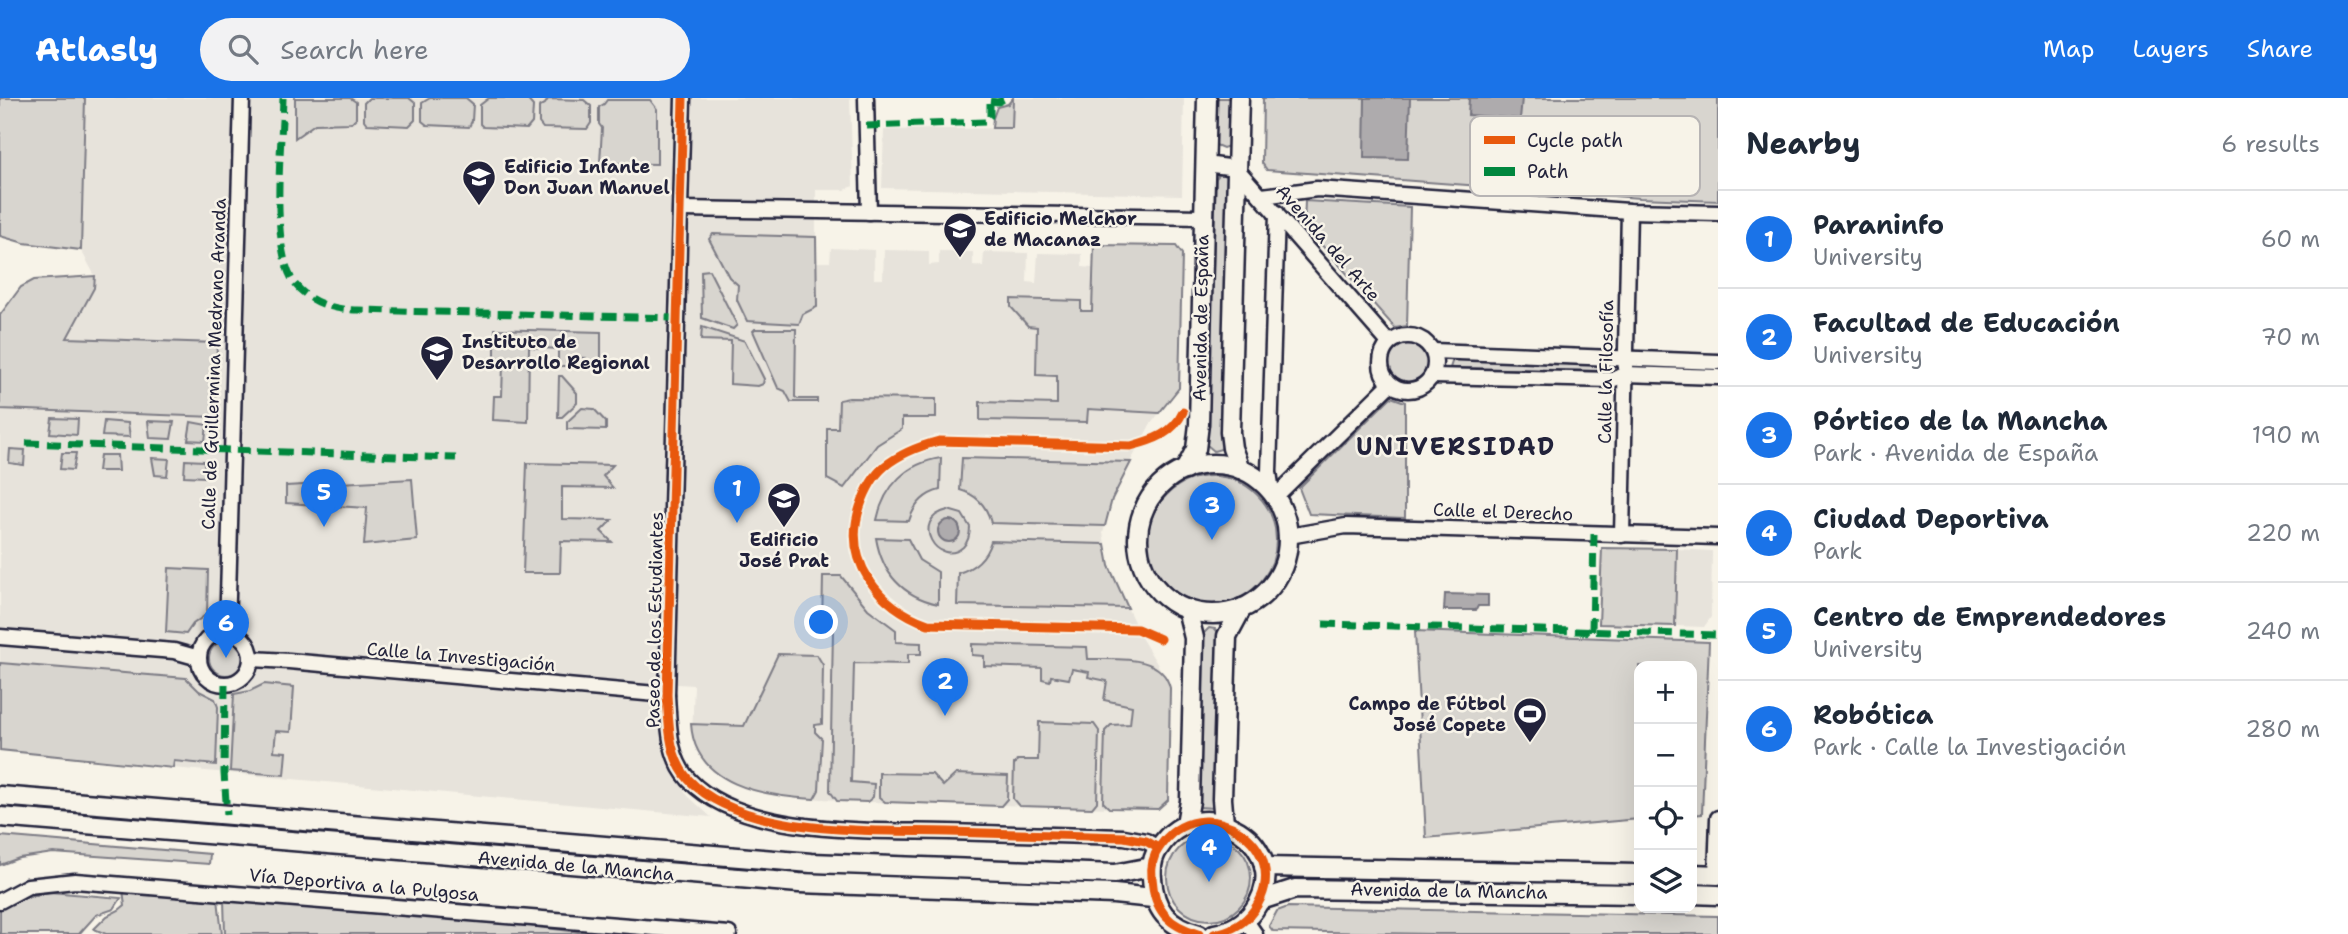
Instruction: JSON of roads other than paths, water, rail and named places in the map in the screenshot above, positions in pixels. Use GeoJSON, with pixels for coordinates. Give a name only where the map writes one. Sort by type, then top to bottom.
{"type":"FeatureCollection","features":[{"type":"Feature","properties":{"kind":"main road","name":"Avenida de España"},"geometry":{"type":"LineString","coordinates":[[1185,470],[1196,449],[1199,424],[1207,98]]}},
{"type":"Feature","properties":{"kind":"main road","name":"Avenida de España"},"geometry":{"type":"LineString","coordinates":[[1239,98],[1230,432],[1232,448],[1240,469]]}},
{"type":"Feature","properties":{"kind":"main road"},"geometry":{"type":"LineString","coordinates":[[1213,464],[1240,469],[1254,476],[1273,494],[1287,522],[1289,536],[1286,559],[1277,579],[1262,596],[1242,608],[1212,614],[1187,609],[1160,592],[1150,579],[1143,564],[1139,540],[1142,516],[1148,501],[1158,488],[1185,470],[1213,464]]}},
{"type":"Feature","properties":{"kind":"main road"},"geometry":{"type":"LineString","coordinates":[[1224,823],[1222,797],[1227,636],[1242,608]]}},
{"type":"Feature","properties":{"kind":"main road"},"geometry":{"type":"LineString","coordinates":[[1186,824],[1190,801],[1194,638],[1187,609]]}},
{"type":"Feature","properties":{"kind":"main road","name":"Avenida de la Mancha"},"geometry":{"type":"LineString","coordinates":[[0,796],[811,863],[1115,874],[1151,867]]}},
{"type":"Feature","properties":{"kind":"main road","name":"Avenida de la Mancha"},"geometry":{"type":"LineString","coordinates":[[0,817],[786,883],[1114,894],[1153,898]]}},
{"type":"Feature","properties":{"kind":"main road"},"geometry":{"type":"LineString","coordinates":[[1199,934],[1183,930],[1165,917],[1153,898],[1151,867],[1158,848],[1170,834],[1186,824],[1205,820],[1239,829],[1251,840],[1264,867],[1265,884],[1256,930],[1214,934]]}},
{"type":"Feature","properties":{"kind":"main road","name":"Avenida de la Mancha"},"geometry":{"type":"LineString","coordinates":[[1264,867],[1634,874]]}},
{"type":"Feature","properties":{"kind":"main road"},"geometry":{"type":"LineString","coordinates":[[1697,874],[1717,875]]}},
{"type":"Feature","properties":{"kind":"main road","name":"Avenida de la Mancha"},"geometry":{"type":"LineString","coordinates":[[1261,900],[1295,889],[1634,894]]}},
{"type":"Feature","properties":{"kind":"main road"},"geometry":{"type":"LineString","coordinates":[[1697,894],[1718,895]]}},
{"type":"Feature","properties":{"kind":"street","name":"Calle de Guillermina Medrano Aranda"},"geometry":{"type":"LineString","coordinates":[[227,632],[242,98]]}},
{"type":"Feature","properties":{"kind":"street","name":"Paseo de los Estudiantes"},"geometry":{"type":"LineString","coordinates":[[683,98],[667,695],[669,740],[679,766],[702,792],[728,808],[777,821],[837,829],[1124,837],[1146,841],[1158,848]]}},
{"type":"Feature","properties":{"kind":"street"},"geometry":{"type":"LineString","coordinates":[[866,98],[869,212]]}},
{"type":"Feature","properties":{"kind":"street"},"geometry":{"type":"LineString","coordinates":[[1205,164],[1236,168]]}},
{"type":"Feature","properties":{"kind":"street","name":"Avenida del Arte"},"geometry":{"type":"LineString","coordinates":[[1236,168],[1389,344]]}},
{"type":"Feature","properties":{"kind":"street"},"geometry":{"type":"LineString","coordinates":[[1262,196],[1317,189],[1629,211],[1718,213]]}},
{"type":"Feature","properties":{"kind":"street"},"geometry":{"type":"LineString","coordinates":[[681,209],[1203,217]]}},
{"type":"Feature","properties":{"kind":"street","name":"Calle la Filosofía"},"geometry":{"type":"LineString","coordinates":[[1622,535],[1629,211]]}},
{"type":"Feature","properties":{"kind":"street"},"geometry":{"type":"LineString","coordinates":[[1273,494],[1269,472],[1277,213]]}},
{"type":"Feature","properties":{"kind":"street"},"geometry":{"type":"LineString","coordinates":[[1414,336],[1425,341],[1433,351],[1436,363],[1432,376],[1423,386],[1404,390],[1390,384],[1381,365],[1384,351],[1389,344],[1400,337],[1414,336]]}},
{"type":"Feature","properties":{"kind":"street"},"geometry":{"type":"LineString","coordinates":[[1433,351],[1718,377]]}},
{"type":"Feature","properties":{"kind":"street"},"geometry":{"type":"LineString","coordinates":[[1432,376],[1612,380],[1626,367],[1718,362]]}},
{"type":"Feature","properties":{"kind":"street"},"geometry":{"type":"LineString","coordinates":[[1273,494],[1390,384]]}},
{"type":"Feature","properties":{"kind":"street","name":"Calle el Derecho"},"geometry":{"type":"LineString","coordinates":[[1289,536],[1346,526],[1718,537]]}},
{"type":"Feature","properties":{"kind":"street"},"geometry":{"type":"LineString","coordinates":[[220,632],[227,632],[242,638],[248,644],[251,659],[250,667],[240,680],[225,684],[204,674],[199,658],[207,639],[220,632]]}},
{"type":"Feature","properties":{"kind":"street"},"geometry":{"type":"LineString","coordinates":[[0,637],[174,651],[199,658]]}},
{"type":"Feature","properties":{"kind":"street","name":"Calle la Investigación"},"geometry":{"type":"LineString","coordinates":[[251,659],[667,695]]}},
{"type":"Feature","properties":{"kind":"street"},"geometry":{"type":"LineString","coordinates":[[1717,875],[1718,818]]}},
{"type":"Feature","properties":{"kind":"street","name":"Vía Deportiva a la Pulgosa"},"geometry":{"type":"LineString","coordinates":[[0,901],[29,886],[75,881],[729,934]]}},
{"type":"Feature","properties":{"kind":"place","name":"Edificio Infante Don Juan Manuel"},"geometry":{"type":"Point","coordinates":[479,207]}},
{"type":"Feature","properties":{"kind":"place","name":"Edificio Melchor de Macanaz"},"geometry":{"type":"Point","coordinates":[960,259]}},
{"type":"Feature","properties":{"kind":"place","name":"Instituto de Desarrollo Regional"},"geometry":{"type":"Point","coordinates":[437,382]}},
{"type":"Feature","properties":{"kind":"place","name":"Paraninfo"},"geometry":{"type":"Point","coordinates":[737,523]}},
{"type":"Feature","properties":{"kind":"place","name":"Centro de Emprendedores"},"geometry":{"type":"Point","coordinates":[324,527]}},
{"type":"Feature","properties":{"kind":"place","name":"Edificio José Prat"},"geometry":{"type":"Point","coordinates":[784,529]}},
{"type":"Feature","properties":{"kind":"place","name":"Pórtico de la Mancha"},"geometry":{"type":"Point","coordinates":[1212,540]}},
{"type":"Feature","properties":{"kind":"place","name":"Robótica"},"geometry":{"type":"Point","coordinates":[226,658]}},
{"type":"Feature","properties":{"kind":"place","name":"Facultad de Educación"},"geometry":{"type":"Point","coordinates":[945,716]}},
{"type":"Feature","properties":{"kind":"place","name":"Campo de Fútbol José Copete"},"geometry":{"type":"Point","coordinates":[1530,744]}},
{"type":"Feature","properties":{"kind":"place","name":"Ciudad Deportiva"},"geometry":{"type":"Point","coordinates":[1209,882]}},
{"type":"Feature","properties":{"kind":"district","name":"UNIVERSIDAD"},"geometry":{"type":"Point","coordinates":[1456,447]}}]}
